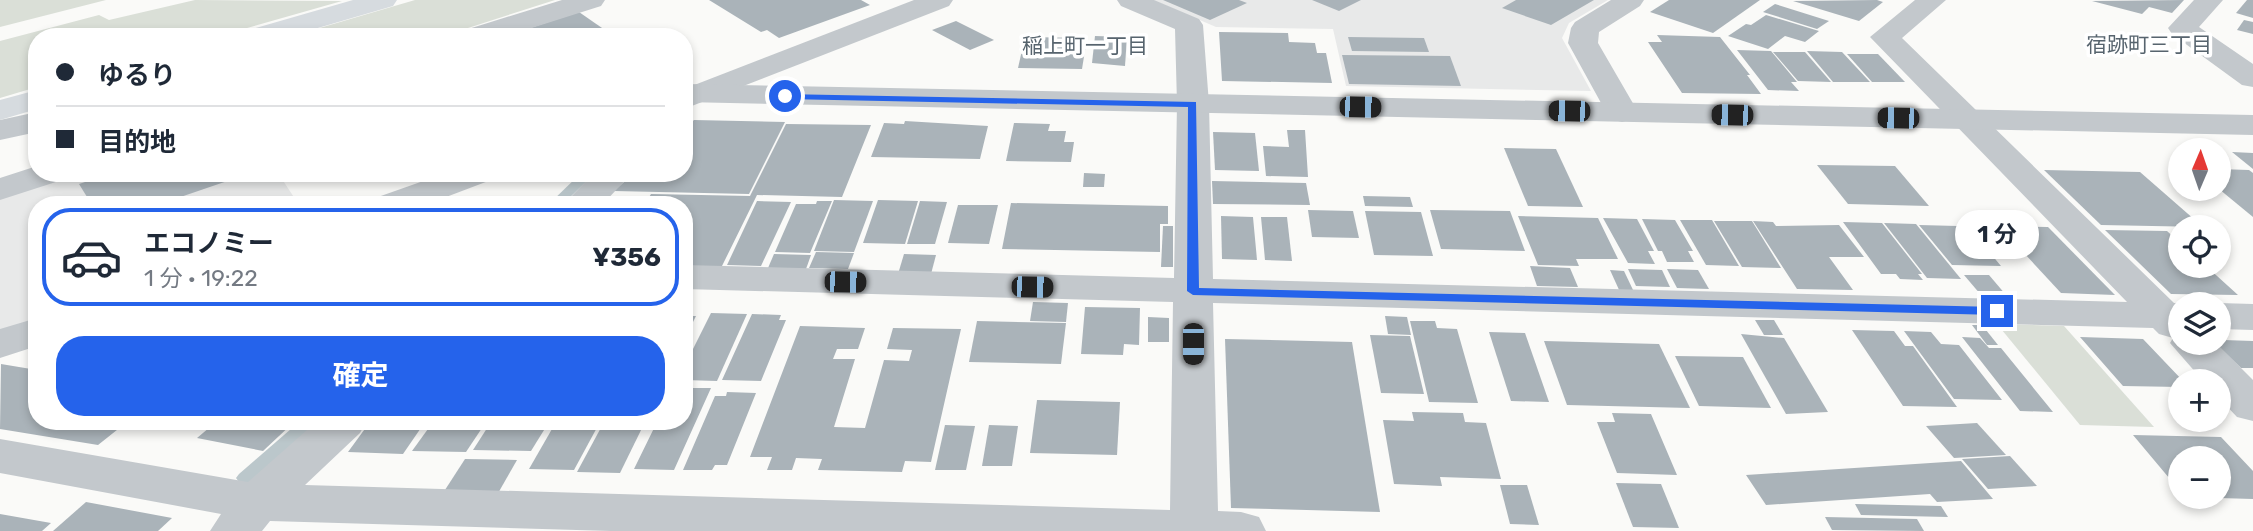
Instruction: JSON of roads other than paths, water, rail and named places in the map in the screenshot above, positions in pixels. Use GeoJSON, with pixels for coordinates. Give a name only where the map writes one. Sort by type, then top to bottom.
{"type":"FeatureCollection","features":[{"type":"Feature","properties":{"kind":"main road"},"geometry":{"type":"LineString","coordinates":[[286,28],[383,0]]}},
{"type":"Feature","properties":{"kind":"main road"},"geometry":{"type":"LineString","coordinates":[[0,110],[28,102]]}},
{"type":"Feature","properties":{"kind":"street"},"geometry":{"type":"LineString","coordinates":[[501,28],[591,0]]}},
{"type":"Feature","properties":{"kind":"street"},"geometry":{"type":"LineString","coordinates":[[693,97],[939,0]]}},
{"type":"Feature","properties":{"kind":"street"},"geometry":{"type":"LineString","coordinates":[[1131,0],[1189,25],[1193,104],[1194,530]]}},
{"type":"Feature","properties":{"kind":"street"},"geometry":{"type":"LineString","coordinates":[[1622,112],[1583,43],[1585,28],[1630,0]]}},
{"type":"Feature","properties":{"kind":"street"},"geometry":{"type":"LineString","coordinates":[[1932,0],[1885,37],[2168,316]]}},
{"type":"Feature","properties":{"kind":"street"},"geometry":{"type":"LineString","coordinates":[[2209,0],[2182,28],[2253,78]]}},
{"type":"Feature","properties":{"kind":"street"},"geometry":{"type":"LineString","coordinates":[[693,99],[1193,104],[2253,125]]}},
{"type":"Feature","properties":{"kind":"street"},"geometry":{"type":"LineString","coordinates":[[0,130],[28,124]]}},
{"type":"Feature","properties":{"kind":"street"},"geometry":{"type":"LineString","coordinates":[[0,189],[28,180]]}},
{"type":"Feature","properties":{"kind":"street"},"geometry":{"type":"LineString","coordinates":[[416,196],[454,182]]}},
{"type":"Feature","properties":{"kind":"street"},"geometry":{"type":"LineString","coordinates":[[590,196],[605,182]]}},
{"type":"Feature","properties":{"kind":"street"},"geometry":{"type":"LineString","coordinates":[[693,277],[1193,291],[2168,327]]}},
{"type":"Feature","properties":{"kind":"street"},"geometry":{"type":"LineString","coordinates":[[2231,317],[2253,317]]}},
{"type":"Feature","properties":{"kind":"street"},"geometry":{"type":"LineString","coordinates":[[0,344],[28,334]]}},
{"type":"Feature","properties":{"kind":"street"},"geometry":{"type":"LineString","coordinates":[[2205,355],[2253,407]]}},
{"type":"Feature","properties":{"kind":"street"},"geometry":{"type":"LineString","coordinates":[[246,516],[336,430]]}},
{"type":"Feature","properties":{"kind":"street"},"geometry":{"type":"LineString","coordinates":[[0,456],[246,516],[1241,531]]}},
{"type":"Feature","properties":{"kind":"waterway"},"geometry":{"type":"LineString","coordinates":[[564,196],[579,182]]}},
{"type":"Feature","properties":{"kind":"waterway"},"geometry":{"type":"LineString","coordinates":[[245,478],[300,430]]}},
{"type":"Feature","properties":{"kind":"district","name":"宿跡町三丁目"},"geometry":{"type":"Point","coordinates":[2149,45]}},
{"type":"Feature","properties":{"kind":"district","name":"稲上町一丁目"},"geometry":{"type":"Point","coordinates":[1085,46]}}]}
